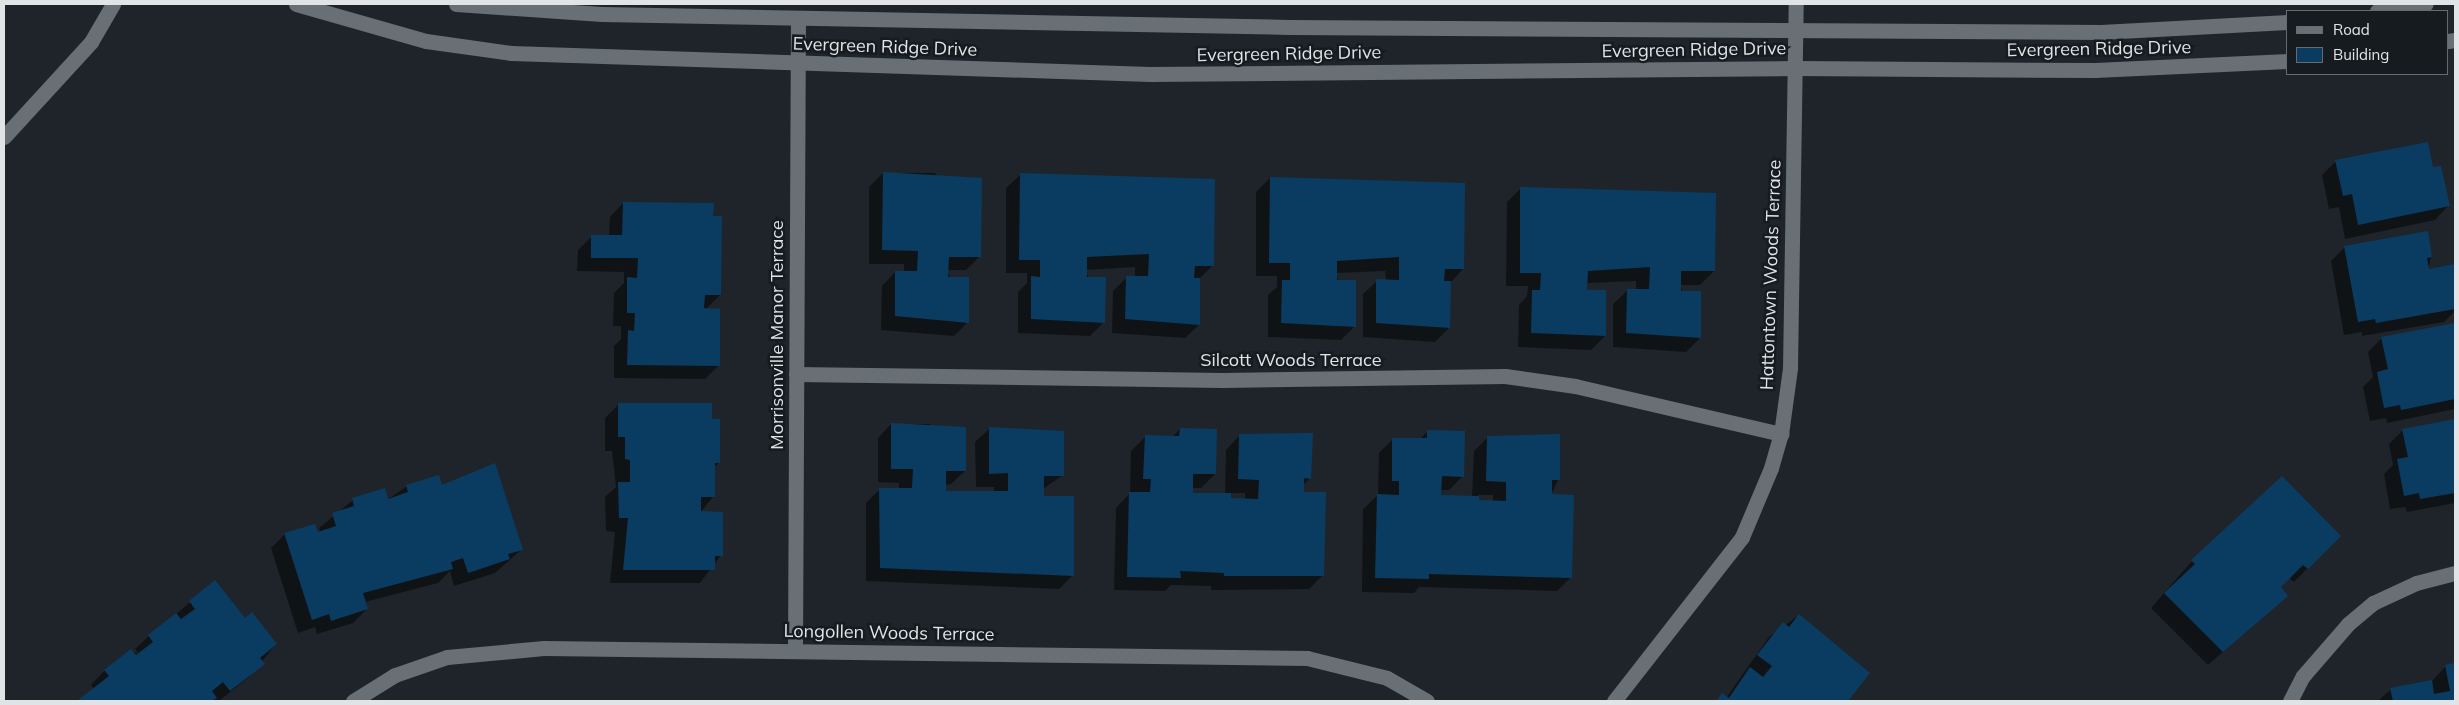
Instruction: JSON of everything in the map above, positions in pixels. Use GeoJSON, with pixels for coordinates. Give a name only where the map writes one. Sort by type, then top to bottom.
{"type":"FeatureCollection","features":[{"type":"Feature","properties":{"kind":"street"},"geometry":{"type":"LineString","coordinates":[[4,137],[91,42],[113,4]]}},
{"type":"Feature","properties":{"kind":"street","name":"Evergreen Ridge Drive"},"geometry":{"type":"LineString","coordinates":[[296,4],[426,41],[511,53],[1150,74],[1796,68],[2095,70],[2286,61]]}},
{"type":"Feature","properties":{"kind":"street","name":"Evergreen Ridge Drive"},"geometry":{"type":"LineString","coordinates":[[456,4],[602,14],[798,19],[2172,31],[2286,22]]}},
{"type":"Feature","properties":{"kind":"street","name":"Hattontown Woods Terrace"},"geometry":{"type":"LineString","coordinates":[[1614,701],[1742,537],[1772,468],[1780,434],[1790,368],[1796,4]]}},
{"type":"Feature","properties":{"kind":"street"},"geometry":{"type":"LineString","coordinates":[[2384,10],[2426,4]]}},
{"type":"Feature","properties":{"kind":"street","name":"Morrisonville Manor Terrace"},"geometry":{"type":"LineString","coordinates":[[795,650],[796,62],[798,19]]}},
{"type":"Feature","properties":{"kind":"street","name":"Silcott Woods Terrace"},"geometry":{"type":"LineString","coordinates":[[796,374],[1222,380],[1505,376],[1575,386],[1780,434]]}},
{"type":"Feature","properties":{"kind":"street"},"geometry":{"type":"LineString","coordinates":[[2290,701],[2303,676],[2348,624],[2373,603],[2416,583],[2455,573]]}},
{"type":"Feature","properties":{"kind":"street","name":"Longollen Woods Terrace"},"geometry":{"type":"LineString","coordinates":[[353,701],[421,665],[480,652],[544,648],[1307,658],[1387,678],[1427,701]]}},
{"type":"Feature","properties":{"kind":"building"},"geometry":{"type":"Polygon","coordinates":[[[2428,142],[2433,167],[2441,166],[2450,206],[2358,225],[2352,194],[2343,196],[2335,160],[2428,142]]]}},
{"type":"Feature","properties":{"kind":"building"},"geometry":{"type":"Polygon","coordinates":[[[883,172],[982,178],[981,257],[949,257],[948,277],[969,277],[969,323],[895,316],[895,271],[917,271],[918,251],[882,250],[883,172]]]}},
{"type":"Feature","properties":{"kind":"building"},"geometry":{"type":"Polygon","coordinates":[[[1020,173],[1215,179],[1214,266],[1195,266],[1194,278],[1200,278],[1200,325],[1125,319],[1126,276],[1148,276],[1149,254],[1087,257],[1087,277],[1106,277],[1105,323],[1031,319],[1031,276],[1040,277],[1040,260],[1019,260],[1020,173]]]}},
{"type":"Feature","properties":{"kind":"building"},"geometry":{"type":"Polygon","coordinates":[[[1270,177],[1465,183],[1464,269],[1445,269],[1444,281],[1451,281],[1450,328],[1376,323],[1376,279],[1399,280],[1399,257],[1337,261],[1337,280],[1356,280],[1356,327],[1281,323],[1282,280],[1290,280],[1290,263],[1269,263],[1270,177]]]}},
{"type":"Feature","properties":{"kind":"building"},"geometry":{"type":"Polygon","coordinates":[[[1520,187],[1716,193],[1715,271],[1681,271],[1681,291],[1701,291],[1701,338],[1626,333],[1627,289],[1649,289],[1650,267],[1588,271],[1587,290],[1606,290],[1606,336],[1531,333],[1532,290],[1540,290],[1541,273],[1520,273],[1520,187]]]}},
{"type":"Feature","properties":{"kind":"building"},"geometry":{"type":"Polygon","coordinates":[[[623,202],[714,203],[713,216],[722,216],[721,295],[705,295],[704,308],[720,309],[720,366],[627,365],[628,330],[634,331],[635,313],[627,313],[627,277],[637,278],[638,258],[591,258],[591,235],[622,235],[623,202]]]}},
{"type":"Feature","properties":{"kind":"building"},"geometry":{"type":"Polygon","coordinates":[[[2428,231],[2432,257],[2427,258],[2429,269],[2455,264],[2455,309],[2376,323],[2375,319],[2358,322],[2344,246],[2428,231]]]}},
{"type":"Feature","properties":{"kind":"building"},"geometry":{"type":"Polygon","coordinates":[[[2455,323],[2455,399],[2401,410],[2400,405],[2384,408],[2377,372],[2388,369],[2381,337],[2455,323]]]}},
{"type":"Feature","properties":{"kind":"building"},"geometry":{"type":"Polygon","coordinates":[[[618,403],[712,403],[712,419],[720,419],[720,463],[715,463],[715,497],[701,497],[701,511],[723,512],[723,556],[715,556],[715,570],[623,570],[628,518],[619,518],[618,482],[630,482],[630,460],[625,459],[625,437],[618,437],[618,403]]]}},
{"type":"Feature","properties":{"kind":"building"},"geometry":{"type":"Polygon","coordinates":[[[2455,419],[2455,493],[2420,499],[2419,493],[2404,496],[2397,459],[2408,457],[2402,429],[2455,419]]]}},
{"type":"Feature","properties":{"kind":"building"},"geometry":{"type":"Polygon","coordinates":[[[891,423],[966,427],[966,471],[946,471],[946,491],[1008,491],[1008,473],[989,474],[989,427],[1064,431],[1064,476],[1044,476],[1044,496],[1074,496],[1074,576],[880,568],[879,488],[912,488],[913,469],[891,469],[891,423]]]}},
{"type":"Feature","properties":{"kind":"building"},"geometry":{"type":"Polygon","coordinates":[[[1180,428],[1217,429],[1216,474],[1193,474],[1193,493],[1231,493],[1231,498],[1258,499],[1259,480],[1238,479],[1239,434],[1313,433],[1311,479],[1304,478],[1304,492],[1326,492],[1324,576],[1224,576],[1224,573],[1180,571],[1181,578],[1127,577],[1129,492],[1150,492],[1151,479],[1143,479],[1145,435],[1179,436],[1180,428]]]}},
{"type":"Feature","properties":{"kind":"building"},"geometry":{"type":"Polygon","coordinates":[[[1427,430],[1465,431],[1464,477],[1442,476],[1441,495],[1479,496],[1479,500],[1506,501],[1506,482],[1486,481],[1487,436],[1560,434],[1560,480],[1552,480],[1552,494],[1574,495],[1572,578],[1429,574],[1429,579],[1375,578],[1377,494],[1399,495],[1399,481],[1392,481],[1392,438],[1427,438],[1427,430]]]}},
{"type":"Feature","properties":{"kind":"building"},"geometry":{"type":"Polygon","coordinates":[[[495,463],[523,550],[508,554],[510,559],[468,573],[463,558],[451,562],[453,569],[363,593],[368,609],[331,621],[329,614],[312,620],[284,533],[315,524],[318,532],[336,526],[332,513],[354,506],[352,498],[385,488],[388,499],[408,492],[406,485],[439,475],[442,485],[495,463]]]}},
{"type":"Feature","properties":{"kind":"building"},"geometry":{"type":"Polygon","coordinates":[[[2282,476],[2341,536],[2308,569],[2303,565],[2281,587],[2288,596],[2223,652],[2164,593],[2195,564],[2191,560],[2282,476]]]}},
{"type":"Feature","properties":{"kind":"building"},"geometry":{"type":"Polygon","coordinates":[[[215,580],[245,618],[252,612],[277,644],[260,658],[265,664],[230,691],[223,682],[212,691],[217,698],[212,701],[77,701],[109,676],[104,670],[131,649],[136,655],[153,642],[148,635],[176,613],[181,619],[195,609],[189,601],[215,580]]]}},
{"type":"Feature","properties":{"kind":"building"},"geometry":{"type":"Polygon","coordinates":[[[1799,614],[1870,673],[1848,701],[1716,701],[1722,693],[1729,698],[1750,667],[1763,677],[1772,666],[1757,655],[1783,622],[1789,627],[1799,614]]]}},
{"type":"Feature","properties":{"kind":"building"},"geometry":{"type":"Polygon","coordinates":[[[2455,663],[2455,701],[2393,701],[2390,688],[2432,680],[2434,694],[2450,691],[2445,665],[2455,663]]]}}]}
